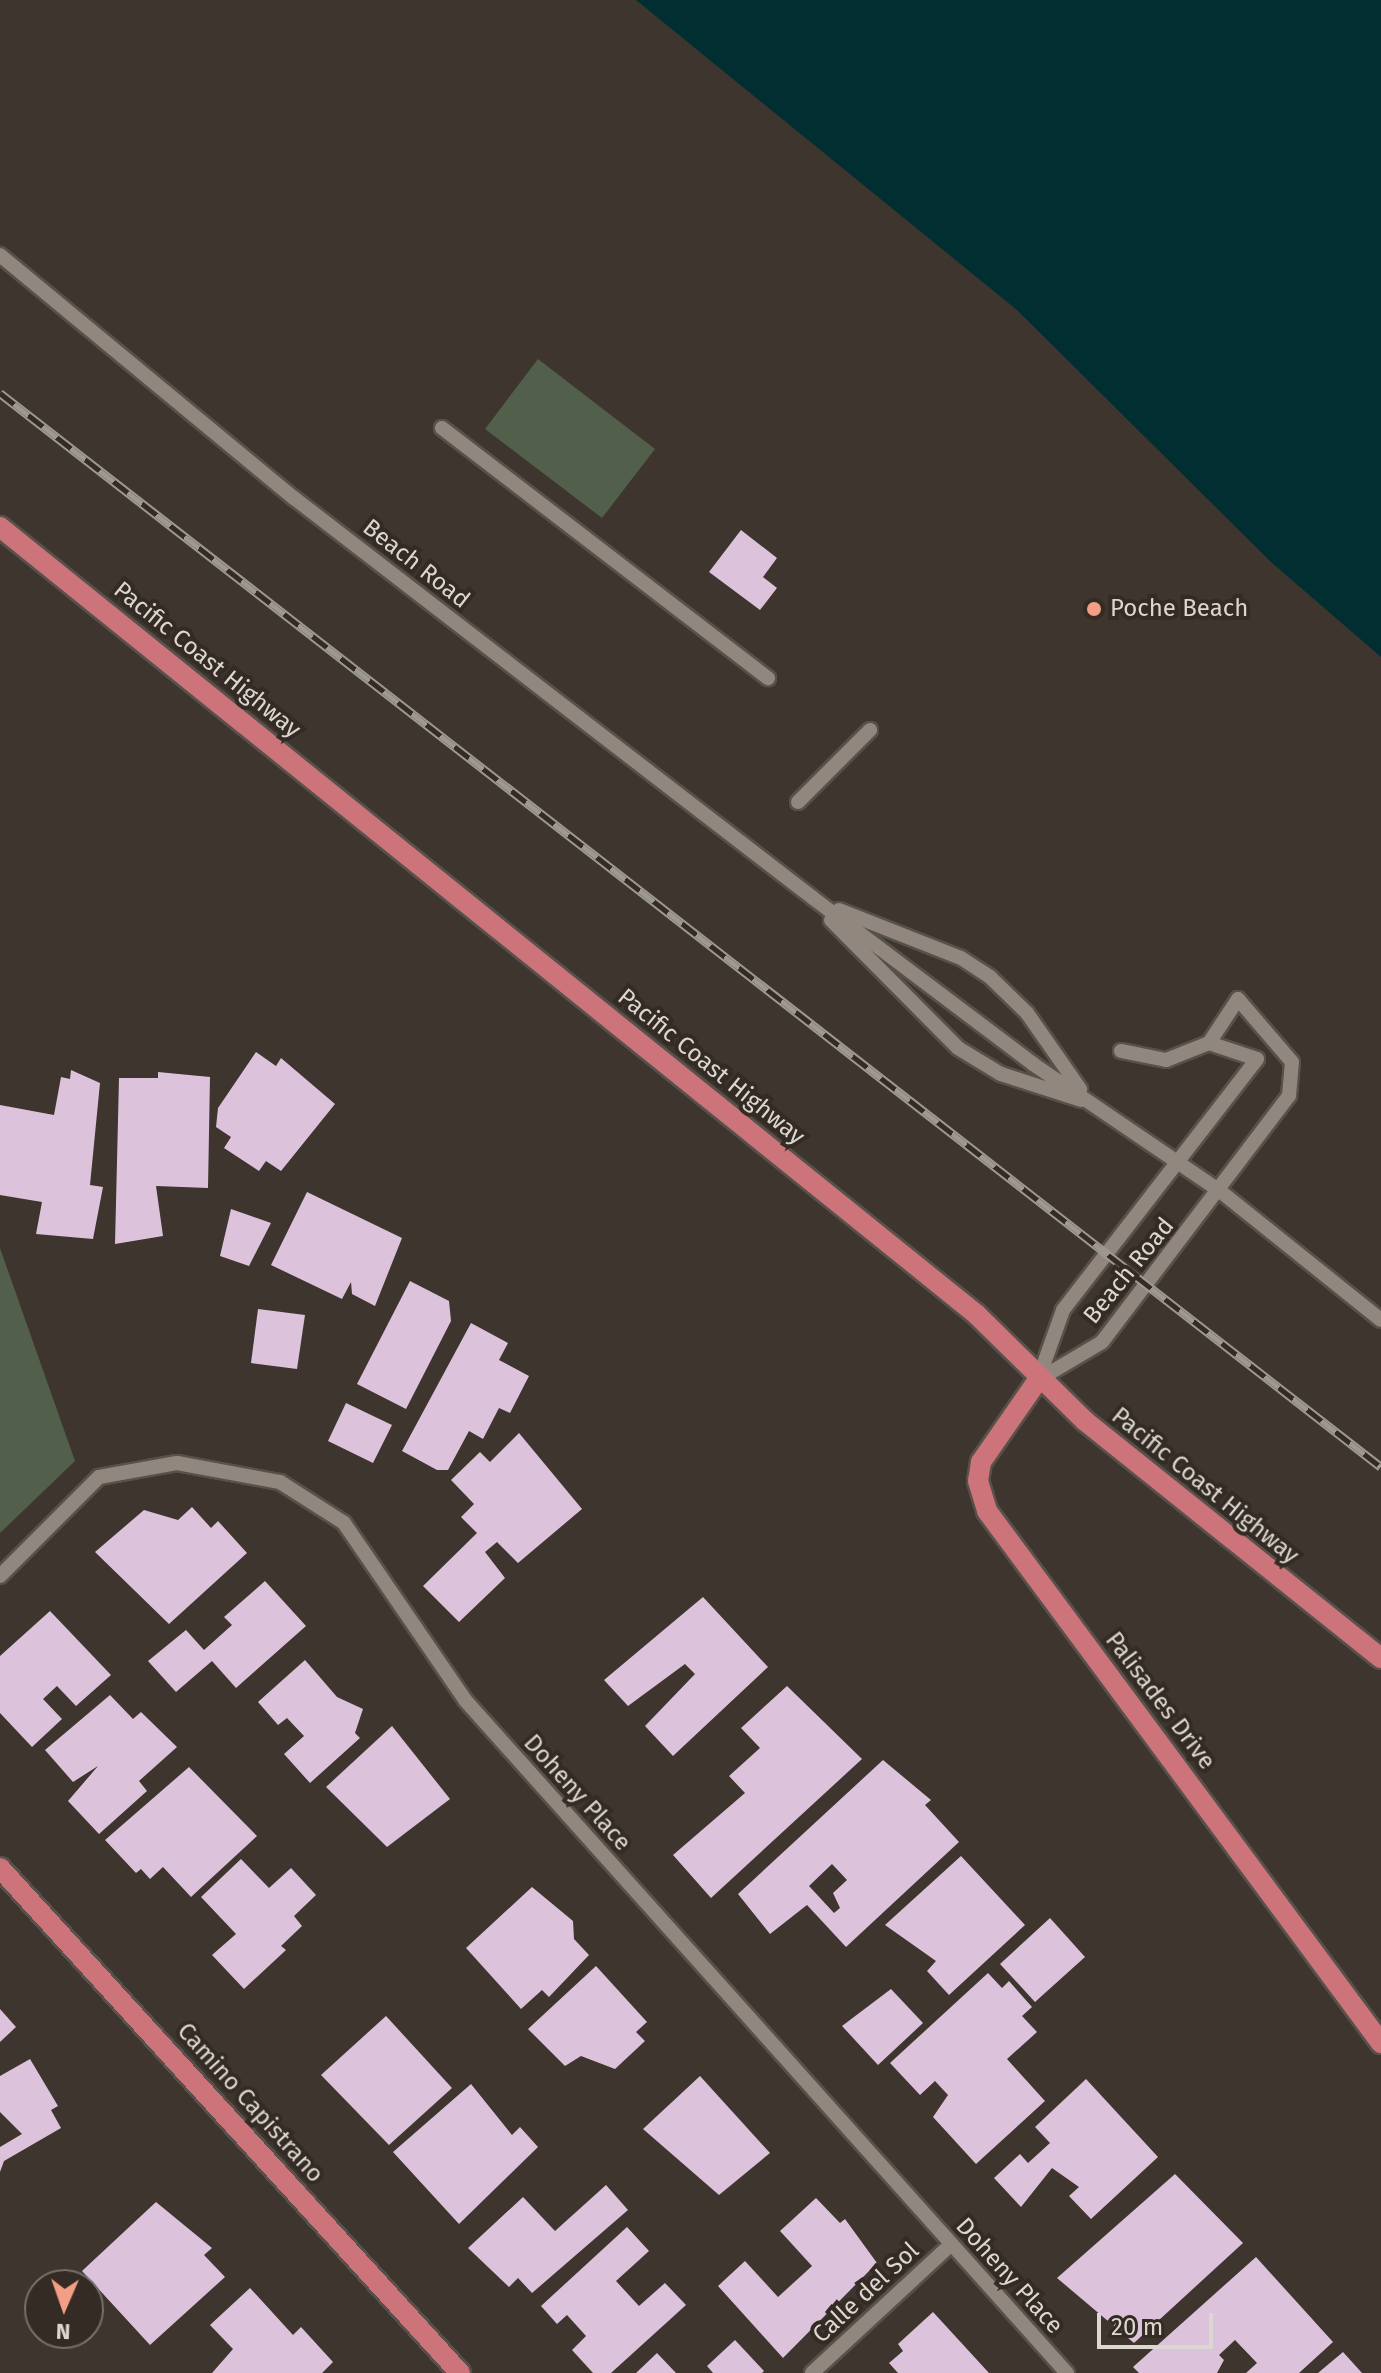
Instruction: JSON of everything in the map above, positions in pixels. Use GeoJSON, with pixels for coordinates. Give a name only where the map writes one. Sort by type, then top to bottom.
{"type":"FeatureCollection","features":[{"type":"Feature","properties":{"kind":"main road","name":"Pacific Coast Highway"},"geometry":{"type":"LineString","coordinates":[[0,527],[976,1314],[1038,1380],[1381,1658]]}},
{"type":"Feature","properties":{"kind":"main road","name":"Palisades Drive"},"geometry":{"type":"LineString","coordinates":[[1038,1380],[981,1462],[978,1481],[987,1511],[1381,2043]]}},
{"type":"Feature","properties":{"kind":"main road","name":"Camino Capistrano"},"geometry":{"type":"LineString","coordinates":[[0,1868],[460,2373]]}},
{"type":"Feature","properties":{"kind":"street","name":"Beach Road"},"geometry":{"type":"LineString","coordinates":[[0,255],[294,498],[813,898],[1093,1103],[1220,1191],[1102,1342],[1038,1380]]}},
{"type":"Feature","properties":{"kind":"street"},"geometry":{"type":"LineString","coordinates":[[442,428],[768,678]]}},
{"type":"Feature","properties":{"kind":"street"},"geometry":{"type":"LineString","coordinates":[[798,802],[870,730]]}},
{"type":"Feature","properties":{"kind":"street","name":"Beach Road"},"geometry":{"type":"LineString","coordinates":[[813,898],[898,939],[961,958],[990,977],[1027,1013],[1093,1103]]}},
{"type":"Feature","properties":{"kind":"street","name":"Beach Road"},"geometry":{"type":"LineString","coordinates":[[813,898],[903,1001],[958,1048],[1001,1074],[1093,1103]]}},
{"type":"Feature","properties":{"kind":"street"},"geometry":{"type":"LineString","coordinates":[[1121,1051],[1166,1060],[1209,1043],[1238,999],[1277,1038],[1296,1077],[1220,1191],[1381,1320]]}},
{"type":"Feature","properties":{"kind":"street"},"geometry":{"type":"LineString","coordinates":[[1178,1162],[1254,1070],[1250,1053],[1209,1043]]}},
{"type":"Feature","properties":{"kind":"street","name":"Beach Road"},"geometry":{"type":"LineString","coordinates":[[1038,1380],[1063,1310],[1178,1162]]}},
{"type":"Feature","properties":{"kind":"street","name":"Doheny Place"},"geometry":{"type":"LineString","coordinates":[[0,1576],[99,1477],[177,1463],[280,1482],[344,1523],[465,1700],[1067,2373]]}},
{"type":"Feature","properties":{"kind":"street","name":"Calle del Sol"},"geometry":{"type":"LineString","coordinates":[[812,2373],[950,2245]]}},
{"type":"Feature","properties":{"kind":"green space"},"geometry":{"type":"Polygon","coordinates":[[[538,359],[655,449],[602,518],[485,429],[538,359]]]}},
{"type":"Feature","properties":{"kind":"green space"},"geometry":{"type":"Polygon","coordinates":[[[0,1248],[75,1461],[0,1533],[0,1248]]]}},
{"type":"Feature","properties":{"kind":"water"},"geometry":{"type":"Polygon","coordinates":[[[636,0],[1381,0],[1381,657],[1271,562],[1017,310],[636,0]]]}},
{"type":"Feature","properties":{"kind":"building"},"geometry":{"type":"Polygon","coordinates":[[[741,530],[777,558],[763,577],[777,588],[760,610],[709,572],[741,530]]]}},
{"type":"Feature","properties":{"kind":"building"},"geometry":{"type":"Polygon","coordinates":[[[256,1052],[276,1066],[281,1058],[335,1104],[281,1171],[266,1161],[259,1171],[224,1148],[231,1137],[216,1127],[218,1108],[256,1052]]]}},
{"type":"Feature","properties":{"kind":"building"},"geometry":{"type":"Polygon","coordinates":[[[71,1070],[100,1083],[90,1185],[103,1187],[93,1239],[36,1234],[42,1202],[0,1195],[0,1105],[54,1115],[61,1077],[70,1079],[71,1070]]]}},
{"type":"Feature","properties":{"kind":"building"},"geometry":{"type":"Polygon","coordinates":[[[158,1072],[210,1077],[208,1188],[156,1186],[163,1236],[115,1244],[119,1078],[158,1078],[158,1072]]]}},
{"type":"Feature","properties":{"kind":"building"},"geometry":{"type":"Polygon","coordinates":[[[307,1192],[402,1238],[375,1306],[352,1294],[351,1282],[342,1299],[271,1265],[307,1192]]]}},
{"type":"Feature","properties":{"kind":"building"},"geometry":{"type":"Polygon","coordinates":[[[231,1209],[271,1223],[249,1266],[220,1256],[231,1209]]]}},
{"type":"Feature","properties":{"kind":"building"},"geometry":{"type":"Polygon","coordinates":[[[410,1281],[449,1301],[451,1321],[406,1409],[357,1384],[410,1281]]]}},
{"type":"Feature","properties":{"kind":"building"},"geometry":{"type":"Polygon","coordinates":[[[258,1309],[305,1315],[297,1369],[251,1363],[258,1309]]]}},
{"type":"Feature","properties":{"kind":"building"},"geometry":{"type":"Polygon","coordinates":[[[471,1323],[508,1343],[499,1360],[529,1376],[510,1413],[499,1408],[483,1439],[469,1431],[448,1470],[437,1470],[402,1451],[471,1323]]]}},
{"type":"Feature","properties":{"kind":"building"},"geometry":{"type":"Polygon","coordinates":[[[346,1403],[392,1425],[373,1463],[328,1441],[346,1403]]]}},
{"type":"Feature","properties":{"kind":"building"},"geometry":{"type":"Polygon","coordinates":[[[519,1433],[582,1509],[518,1563],[497,1542],[485,1552],[505,1578],[459,1622],[423,1586],[477,1533],[461,1517],[474,1504],[451,1480],[480,1452],[490,1462],[519,1433]]]}},
{"type":"Feature","properties":{"kind":"building"},"geometry":{"type":"Polygon","coordinates":[[[192,1507],[211,1528],[218,1521],[247,1553],[169,1624],[95,1552],[144,1510],[178,1520],[192,1507]]]}},
{"type":"Feature","properties":{"kind":"building"},"geometry":{"type":"Polygon","coordinates":[[[265,1581],[306,1626],[236,1688],[212,1661],[176,1692],[148,1661],[186,1630],[204,1650],[232,1625],[224,1617],[265,1581]]]}},
{"type":"Feature","properties":{"kind":"building"},"geometry":{"type":"Polygon","coordinates":[[[703,1597],[768,1667],[673,1756],[645,1726],[695,1674],[685,1664],[628,1706],[604,1680],[703,1597]]]}},
{"type":"Feature","properties":{"kind":"building"},"geometry":{"type":"Polygon","coordinates":[[[50,1611],[111,1675],[76,1706],[57,1686],[43,1699],[62,1719],[32,1747],[0,1713],[0,1656],[50,1611]]]}},
{"type":"Feature","properties":{"kind":"building"},"geometry":{"type":"Polygon","coordinates":[[[305,1660],[337,1697],[363,1709],[355,1733],[360,1738],[310,1783],[284,1754],[304,1736],[287,1718],[278,1725],[258,1702],[305,1660]]]}},
{"type":"Feature","properties":{"kind":"building"},"geometry":{"type":"Polygon","coordinates":[[[787,1686],[862,1759],[711,1898],[673,1855],[745,1793],[729,1776],[760,1748],[741,1728],[787,1686]]]}},
{"type":"Feature","properties":{"kind":"building"},"geometry":{"type":"Polygon","coordinates":[[[110,1695],[133,1719],[141,1712],[177,1747],[139,1781],[147,1791],[99,1834],[68,1801],[98,1766],[73,1782],[45,1750],[110,1695]]]}},
{"type":"Feature","properties":{"kind":"building"},"geometry":{"type":"Polygon","coordinates":[[[392,1726],[450,1799],[387,1847],[326,1787],[392,1726]]]}},
{"type":"Feature","properties":{"kind":"building"},"geometry":{"type":"Polygon","coordinates":[[[883,1760],[931,1800],[925,1805],[959,1842],[846,1947],[807,1905],[770,1934],[738,1894],[883,1760]],[[832,1864],[809,1886],[834,1913],[840,1908],[833,1893],[847,1880],[832,1864]]]}},
{"type":"Feature","properties":{"kind":"building"},"geometry":{"type":"Polygon","coordinates":[[[189,1767],[257,1836],[191,1897],[163,1867],[150,1879],[141,1869],[136,1873],[105,1840],[189,1767]]]}},
{"type":"Feature","properties":{"kind":"building"},"geometry":{"type":"Polygon","coordinates":[[[961,1856],[1025,1925],[949,1995],[927,1971],[936,1961],[885,1925],[961,1856]]]}},
{"type":"Feature","properties":{"kind":"building"},"geometry":{"type":"Polygon","coordinates":[[[241,1859],[269,1888],[291,1868],[316,1895],[294,1916],[302,1926],[281,1946],[286,1950],[244,1989],[212,1955],[236,1934],[201,1897],[241,1859]]]}},
{"type":"Feature","properties":{"kind":"building"},"geometry":{"type":"Polygon","coordinates":[[[532,1887],[573,1921],[574,1939],[589,1955],[549,1997],[542,1990],[521,2009],[466,1948],[532,1887]]]}},
{"type":"Feature","properties":{"kind":"building"},"geometry":{"type":"Polygon","coordinates":[[[1050,1918],[1085,1957],[1035,2002],[1000,1964],[1050,1918]]]}},
{"type":"Feature","properties":{"kind":"building"},"geometry":{"type":"Polygon","coordinates":[[[596,1966],[647,2022],[636,2032],[645,2041],[615,2069],[581,2056],[565,2066],[528,2029],[596,1966]]]}},
{"type":"Feature","properties":{"kind":"building"},"geometry":{"type":"Polygon","coordinates":[[[988,1973],[1002,1988],[1009,1981],[1032,2007],[1022,2016],[1037,2032],[1007,2059],[1045,2101],[976,2164],[933,2117],[948,2095],[935,2081],[920,2095],[890,2063],[988,1973]]]}},
{"type":"Feature","properties":{"kind":"building"},"geometry":{"type":"Polygon","coordinates":[[[891,1989],[923,2023],[878,2065],[842,2026],[891,1989]]]}},
{"type":"Feature","properties":{"kind":"building"},"geometry":{"type":"Polygon","coordinates":[[[0,2009],[16,2027],[0,2042],[0,2009]]]}},
{"type":"Feature","properties":{"kind":"building"},"geometry":{"type":"Polygon","coordinates":[[[386,2016],[452,2088],[389,2145],[321,2075],[386,2016]]]}},
{"type":"Feature","properties":{"kind":"building"},"geometry":{"type":"Polygon","coordinates":[[[30,2059],[58,2106],[51,2110],[61,2128],[4,2161],[0,2172],[0,2147],[22,2134],[0,2112],[0,2076],[30,2059]]]}},
{"type":"Feature","properties":{"kind":"building"},"geometry":{"type":"Polygon","coordinates":[[[700,2076],[770,2153],[719,2195],[643,2129],[700,2076]]]}},
{"type":"Feature","properties":{"kind":"building"},"geometry":{"type":"Polygon","coordinates":[[[1086,2079],[1158,2157],[1091,2219],[1069,2196],[1079,2187],[1052,2168],[1021,2207],[994,2178],[1020,2154],[1028,2163],[1050,2143],[1035,2127],[1086,2079]]]}},
{"type":"Feature","properties":{"kind":"building"},"geometry":{"type":"Polygon","coordinates":[[[471,2084],[512,2135],[520,2127],[538,2147],[459,2224],[393,2152],[471,2084]]]}},
{"type":"Feature","properties":{"kind":"building"},"geometry":{"type":"Polygon","coordinates":[[[1175,2174],[1243,2243],[1134,2343],[1057,2278],[1175,2174]]]}},
{"type":"Feature","properties":{"kind":"building"},"geometry":{"type":"Polygon","coordinates":[[[606,2185],[628,2210],[532,2293],[518,2278],[509,2287],[468,2248],[523,2197],[555,2231],[606,2185]]]}},
{"type":"Feature","properties":{"kind":"building"},"geometry":{"type":"Polygon","coordinates":[[[816,2198],[840,2223],[845,2219],[877,2263],[783,2358],[718,2286],[745,2261],[778,2297],[812,2266],[780,2231],[816,2198]]]}},
{"type":"Feature","properties":{"kind":"building"},"geometry":{"type":"Polygon","coordinates":[[[156,2202],[212,2248],[204,2255],[225,2277],[150,2345],[104,2295],[104,2269],[84,2269],[156,2202]]]}},
{"type":"Feature","properties":{"kind":"building"},"geometry":{"type":"Polygon","coordinates":[[[627,2227],[649,2251],[616,2281],[639,2306],[665,2283],[686,2305],[611,2373],[593,2373],[572,2350],[586,2336],[567,2315],[557,2324],[541,2306],[627,2227]]]}},
{"type":"Feature","properties":{"kind":"building"},"geometry":{"type":"Polygon","coordinates":[[[1256,2257],[1333,2342],[1299,2373],[1246,2373],[1257,2363],[1235,2340],[1219,2355],[1224,2360],[1217,2373],[1139,2373],[1133,2367],[1256,2257]]]}},
{"type":"Feature","properties":{"kind":"building"},"geometry":{"type":"Polygon","coordinates":[[[250,2288],[293,2335],[301,2327],[333,2362],[322,2373],[212,2373],[233,2349],[210,2325],[250,2288]]]}},
{"type":"Feature","properties":{"kind":"building"},"geometry":{"type":"Polygon","coordinates":[[[933,2312],[989,2373],[898,2373],[889,2363],[903,2351],[898,2344],[933,2312]]]}},
{"type":"Feature","properties":{"kind":"building"},"geometry":{"type":"Polygon","coordinates":[[[735,2340],[764,2371],[762,2373],[713,2373],[707,2366],[735,2340]]]}},
{"type":"Feature","properties":{"kind":"building"},"geometry":{"type":"Polygon","coordinates":[[[1343,2352],[1362,2373],[1318,2373],[1343,2352]]]}},
{"type":"Feature","properties":{"kind":"building"},"geometry":{"type":"Polygon","coordinates":[[[657,2353],[676,2373],[636,2373],[657,2353]]]}},
{"type":"Feature","properties":{"kind":"railway"},"geometry":{"type":"LineString","coordinates":[[0,393],[1381,1467]]}},
{"type":"Feature","properties":{"kind":"place","name":"Poche Beach"},"geometry":{"type":"Point","coordinates":[1094,609]}}]}
